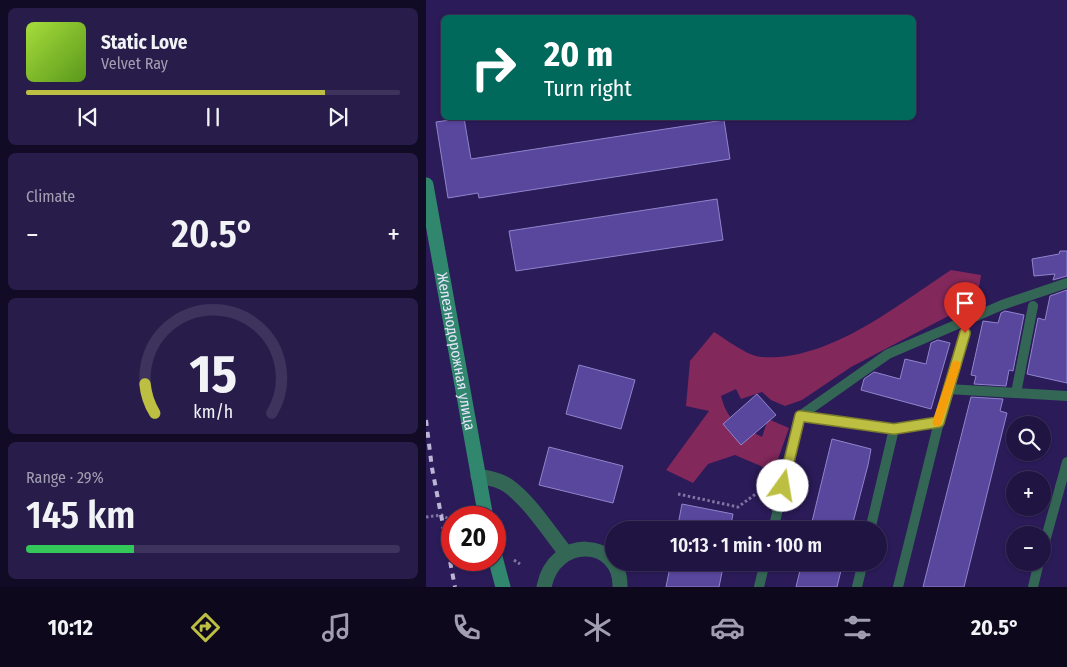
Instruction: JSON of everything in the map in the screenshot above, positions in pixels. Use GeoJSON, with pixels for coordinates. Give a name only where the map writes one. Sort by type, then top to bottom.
{"type":"FeatureCollection","features":[{"type":"Feature","properties":{"kind":"street","name":"Железнодорожная улица"},"geometry":{"type":"LineString","coordinates":[[426,185],[484,506]]}},
{"type":"Feature","properties":{"kind":"street"},"geometry":{"type":"LineString","coordinates":[[478,476],[493,478],[506,484],[518,494],[566,553]]}},
{"type":"Feature","properties":{"kind":"street"},"geometry":{"type":"LineString","coordinates":[[544,587],[550,568],[566,553],[578,549],[592,549],[602,553],[611,561],[618,571],[620,587]]}},
{"type":"Feature","properties":{"kind":"street"},"geometry":{"type":"LineString","coordinates":[[498,571],[502,587]]}},
{"type":"Feature","properties":{"kind":"lane"},"geometry":{"type":"LineString","coordinates":[[775,521],[800,416],[888,354],[1002,305],[1067,283]]}},
{"type":"Feature","properties":{"kind":"lane"},"geometry":{"type":"LineString","coordinates":[[1016,393],[1033,306]]}},
{"type":"Feature","properties":{"kind":"lane"},"geometry":{"type":"LineString","coordinates":[[898,587],[939,422],[965,333]]}},
{"type":"Feature","properties":{"kind":"lane"},"geometry":{"type":"LineString","coordinates":[[948,389],[1067,396]]}},
{"type":"Feature","properties":{"kind":"lane"},"geometry":{"type":"LineString","coordinates":[[800,416],[894,429],[939,422]]}},
{"type":"Feature","properties":{"kind":"lane"},"geometry":{"type":"LineString","coordinates":[[872,521],[894,429]]}},
{"type":"Feature","properties":{"kind":"lane"},"geometry":{"type":"LineString","coordinates":[[1049,526],[1067,462]]}},
{"type":"Feature","properties":{"kind":"lane"},"geometry":{"type":"LineString","coordinates":[[759,587],[763,571]]}},
{"type":"Feature","properties":{"kind":"lane"},"geometry":{"type":"LineString","coordinates":[[857,587],[861,571]]}},
{"type":"Feature","properties":{"kind":"lane"},"geometry":{"type":"LineString","coordinates":[[1033,587],[1037,571]]}},
{"type":"Feature","properties":{"kind":"path"},"geometry":{"type":"LineString","coordinates":[[678,494],[738,507],[787,471]]}},
{"type":"Feature","properties":{"kind":"path"},"geometry":{"type":"LineString","coordinates":[[426,517],[441,515]]}},
{"type":"Feature","properties":{"kind":"shaded area"},"geometry":{"type":"Polygon","coordinates":[[[951,270],[981,275],[977,301],[851,367],[802,400],[785,406],[771,400],[762,392],[741,399],[736,389],[721,396],[731,418],[741,426],[762,437],[768,419],[789,428],[778,459],[763,467],[735,455],[708,464],[693,483],[666,470],[709,411],[686,406],[690,361],[714,332],[755,356],[786,356],[812,350],[837,341],[861,328],[951,270]]]}},
{"type":"Feature","properties":{"kind":"building"},"geometry":{"type":"Polygon","coordinates":[[[464,120],[471,159],[724,120],[730,159],[479,198],[478,193],[448,198],[436,122],[464,120]]]}},
{"type":"Feature","properties":{"kind":"building"},"geometry":{"type":"Polygon","coordinates":[[[717,199],[723,240],[516,271],[509,231],[717,199]]]}},
{"type":"Feature","properties":{"kind":"building"},"geometry":{"type":"Polygon","coordinates":[[[1060,251],[1067,251],[1067,276],[1053,280],[1055,274],[1034,276],[1032,259],[1059,254],[1060,251]]]}},
{"type":"Feature","properties":{"kind":"building"},"geometry":{"type":"Polygon","coordinates":[[[1067,290],[1067,383],[1027,374],[1038,318],[1045,320],[1050,296],[1067,290]]]}},
{"type":"Feature","properties":{"kind":"building"},"geometry":{"type":"Polygon","coordinates":[[[1005,311],[1024,315],[1013,371],[1009,370],[1006,386],[974,384],[976,376],[971,375],[983,321],[998,323],[1001,313],[1005,311]]]}},
{"type":"Feature","properties":{"kind":"building"},"geometry":{"type":"Polygon","coordinates":[[[938,340],[950,343],[931,409],[861,390],[864,379],[874,372],[900,379],[905,359],[926,364],[931,343],[938,340]]]}},
{"type":"Feature","properties":{"kind":"building"},"geometry":{"type":"Polygon","coordinates":[[[579,365],[635,380],[621,429],[566,414],[579,365]]]}},
{"type":"Feature","properties":{"kind":"building"},"geometry":{"type":"Polygon","coordinates":[[[757,394],[776,415],[741,445],[723,424],[757,394]]]}},
{"type":"Feature","properties":{"kind":"building"},"geometry":{"type":"Polygon","coordinates":[[[971,397],[1003,399],[1000,411],[1007,413],[964,587],[923,587],[971,397]]]}},
{"type":"Feature","properties":{"kind":"building"},"geometry":{"type":"Polygon","coordinates":[[[832,439],[871,449],[853,521],[812,521],[832,439]]]}},
{"type":"Feature","properties":{"kind":"building"},"geometry":{"type":"Polygon","coordinates":[[[549,447],[623,466],[613,503],[539,485],[549,447]]]}},
{"type":"Feature","properties":{"kind":"building"},"geometry":{"type":"Polygon","coordinates":[[[682,504],[733,514],[732,521],[679,521],[682,504]]]}},
{"type":"Feature","properties":{"kind":"building"},"geometry":{"type":"Polygon","coordinates":[[[669,571],[722,571],[719,587],[666,587],[669,571]]]}},
{"type":"Feature","properties":{"kind":"building"},"geometry":{"type":"Polygon","coordinates":[[[800,571],[841,571],[837,587],[796,587],[800,571]]]}},
{"type":"Feature","properties":{"kind":"railway"},"geometry":{"type":"LineString","coordinates":[[426,420],[432,468],[455,587]]}},
{"type":"Feature","properties":{"kind":"slow traffic"},"geometry":{"type":"LineString","coordinates":[[937,422],[939,422],[956,365]]}},
{"type":"Feature","properties":{"kind":"route"},"geometry":{"type":"LineString","coordinates":[[783,486],[800,416],[894,429],[939,422],[965,333]]}}]}
